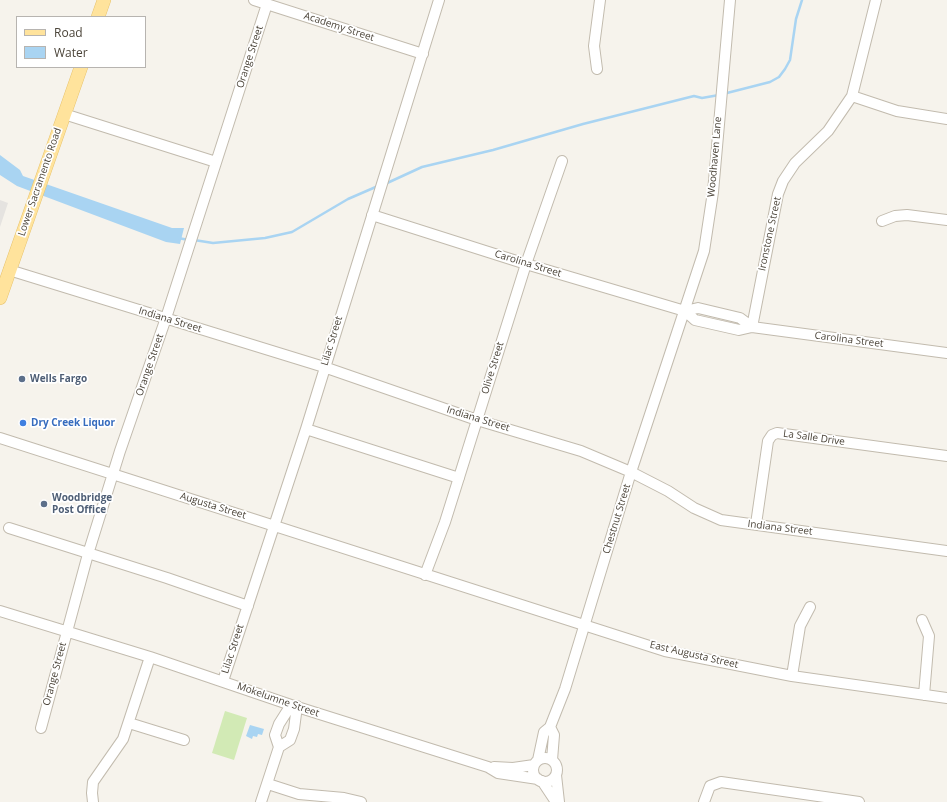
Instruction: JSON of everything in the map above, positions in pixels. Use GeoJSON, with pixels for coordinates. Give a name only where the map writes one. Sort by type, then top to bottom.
{"type":"FeatureCollection","features":[{"type":"Feature","properties":{"kind":"main road"},"geometry":{"type":"LineString","coordinates":[[98,16],[104,0]]}},
{"type":"Feature","properties":{"kind":"main road","name":"Lower Sacramento Road"},"geometry":{"type":"LineString","coordinates":[[0,298],[81,68]]}},
{"type":"Feature","properties":{"kind":"street","name":"Academy Street"},"geometry":{"type":"LineString","coordinates":[[254,0],[423,54]]}},
{"type":"Feature","properties":{"kind":"street","name":"Lilac Street"},"geometry":{"type":"LineString","coordinates":[[223,681],[306,429],[439,0]]}},
{"type":"Feature","properties":{"kind":"street"},"geometry":{"type":"LineString","coordinates":[[597,68],[594,46],[600,0]]}},
{"type":"Feature","properties":{"kind":"street","name":"Woodhaven Lane"},"geometry":{"type":"LineString","coordinates":[[685,311],[702,261],[708,232],[730,0]]}},
{"type":"Feature","properties":{"kind":"street","name":"Ironstone Street"},"geometry":{"type":"LineString","coordinates":[[752,327],[772,213],[783,180],[795,163],[832,127],[852,96],[876,0]]}},
{"type":"Feature","properties":{"kind":"street","name":"Orange Street"},"geometry":{"type":"LineString","coordinates":[[41,728],[88,554],[267,4]]}},
{"type":"Feature","properties":{"kind":"street"},"geometry":{"type":"LineString","coordinates":[[852,96],[897,111],[947,119]]}},
{"type":"Feature","properties":{"kind":"street"},"geometry":{"type":"LineString","coordinates":[[64,114],[216,162]]}},
{"type":"Feature","properties":{"kind":"street","name":"Olive Street"},"geometry":{"type":"LineString","coordinates":[[425,575],[445,522],[526,264],[562,161]]}},
{"type":"Feature","properties":{"kind":"street","name":"Carolina Street"},"geometry":{"type":"LineString","coordinates":[[372,215],[526,264],[685,311],[698,308],[740,318],[752,327],[947,353]]}},
{"type":"Feature","properties":{"kind":"street"},"geometry":{"type":"LineString","coordinates":[[882,221],[895,216],[907,215],[947,220]]}},
{"type":"Feature","properties":{"kind":"street","name":"Indiana Street"},"geometry":{"type":"LineString","coordinates":[[9,270],[324,367],[477,420],[581,451],[631,472],[668,491],[694,508],[721,520],[947,551]]}},
{"type":"Feature","properties":{"kind":"street","name":"Chestnut Street"},"geometry":{"type":"LineString","coordinates":[[536,763],[544,732],[550,727],[565,689],[631,472],[685,311]]}},
{"type":"Feature","properties":{"kind":"street"},"geometry":{"type":"LineString","coordinates":[[306,429],[458,478]]}},
{"type":"Feature","properties":{"kind":"street","name":"La Salle Drive"},"geometry":{"type":"LineString","coordinates":[[756,524],[768,441],[772,435],[777,433],[947,456]]}},
{"type":"Feature","properties":{"kind":"street","name":"Augusta Street"},"geometry":{"type":"LineString","coordinates":[[0,438],[274,525],[425,575]]}},
{"type":"Feature","properties":{"kind":"street"},"geometry":{"type":"LineString","coordinates":[[9,528],[248,606]]}},
{"type":"Feature","properties":{"kind":"street","name":"East Augusta Street"},"geometry":{"type":"LineString","coordinates":[[425,575],[665,651],[792,676],[947,698]]}},
{"type":"Feature","properties":{"kind":"street"},"geometry":{"type":"LineString","coordinates":[[792,676],[800,626],[810,607]]}},
{"type":"Feature","properties":{"kind":"street","name":"Mokelumne Street"},"geometry":{"type":"LineString","coordinates":[[0,611],[150,657],[294,706],[488,767],[505,774],[540,780]]}},
{"type":"Feature","properties":{"kind":"street"},"geometry":{"type":"LineString","coordinates":[[922,620],[929,636],[924,695]]}},
{"type":"Feature","properties":{"kind":"street"},"geometry":{"type":"LineString","coordinates":[[93,802],[93,782],[99,771],[116,752],[129,723],[150,657]]}},
{"type":"Feature","properties":{"kind":"street"},"geometry":{"type":"LineString","coordinates":[[261,802],[279,747],[275,735],[279,724],[294,706]]}},
{"type":"Feature","properties":{"kind":"street"},"geometry":{"type":"LineString","coordinates":[[279,747],[290,740],[294,729],[294,706]]}},
{"type":"Feature","properties":{"kind":"street"},"geometry":{"type":"LineString","coordinates":[[129,723],[184,740]]}},
{"type":"Feature","properties":{"kind":"street"},"geometry":{"type":"LineString","coordinates":[[550,727],[554,734],[552,760],[557,768],[556,775],[559,802]]}},
{"type":"Feature","properties":{"kind":"street"},"geometry":{"type":"LineString","coordinates":[[552,760],[544,758],[536,763],[534,772],[556,802]]}},
{"type":"Feature","properties":{"kind":"street","name":"Mokelumne Street"},"geometry":{"type":"LineString","coordinates":[[488,767],[513,768],[536,763]]}},
{"type":"Feature","properties":{"kind":"street"},"geometry":{"type":"LineString","coordinates":[[540,780],[550,780],[556,775]]}},
{"type":"Feature","properties":{"kind":"street"},"geometry":{"type":"LineString","coordinates":[[704,802],[710,786],[721,782],[859,802]]}},
{"type":"Feature","properties":{"kind":"street"},"geometry":{"type":"LineString","coordinates":[[268,784],[299,794],[344,798],[361,802]]}},
{"type":"Feature","properties":{"kind":"green space"},"geometry":{"type":"Polygon","coordinates":[[[225,711],[247,718],[234,760],[212,753],[225,711]]]}},
{"type":"Feature","properties":{"kind":"shaded area"},"geometry":{"type":"Polygon","coordinates":[[[0,200],[8,203],[0,227],[0,200]]]}},
{"type":"Feature","properties":{"kind":"water"},"geometry":{"type":"Polygon","coordinates":[[[0,155],[20,170],[23,176],[172,228],[184,228],[180,244],[166,242],[17,186],[0,175],[0,155]]]}},
{"type":"Feature","properties":{"kind":"water"},"geometry":{"type":"Polygon","coordinates":[[[250,725],[264,729],[262,735],[258,734],[257,737],[253,736],[252,739],[246,736],[250,725]]]}},
{"type":"Feature","properties":{"kind":"waterway"},"geometry":{"type":"LineString","coordinates":[[723,94],[770,82],[779,77],[790,60],[796,19],[802,0]]}},
{"type":"Feature","properties":{"kind":"waterway"},"geometry":{"type":"LineString","coordinates":[[385,184],[422,167],[493,150],[583,124],[694,96],[702,98],[719,95]]}},
{"type":"Feature","properties":{"kind":"waterway"},"geometry":{"type":"LineString","coordinates":[[194,240],[213,243],[265,238],[292,232],[348,199],[378,186]]}},
{"type":"Feature","properties":{"kind":"waterway"},"geometry":{"type":"LineString","coordinates":[[178,238],[189,240]]}},
{"type":"Feature","properties":{"kind":"place","name":"Wells Fargo"},"geometry":{"type":"Point","coordinates":[22,379]}},
{"type":"Feature","properties":{"kind":"place","name":"Dry Creek Liquor"},"geometry":{"type":"Point","coordinates":[23,423]}},
{"type":"Feature","properties":{"kind":"place","name":"Woodbridge Post Office"},"geometry":{"type":"Point","coordinates":[44,504]}}]}
